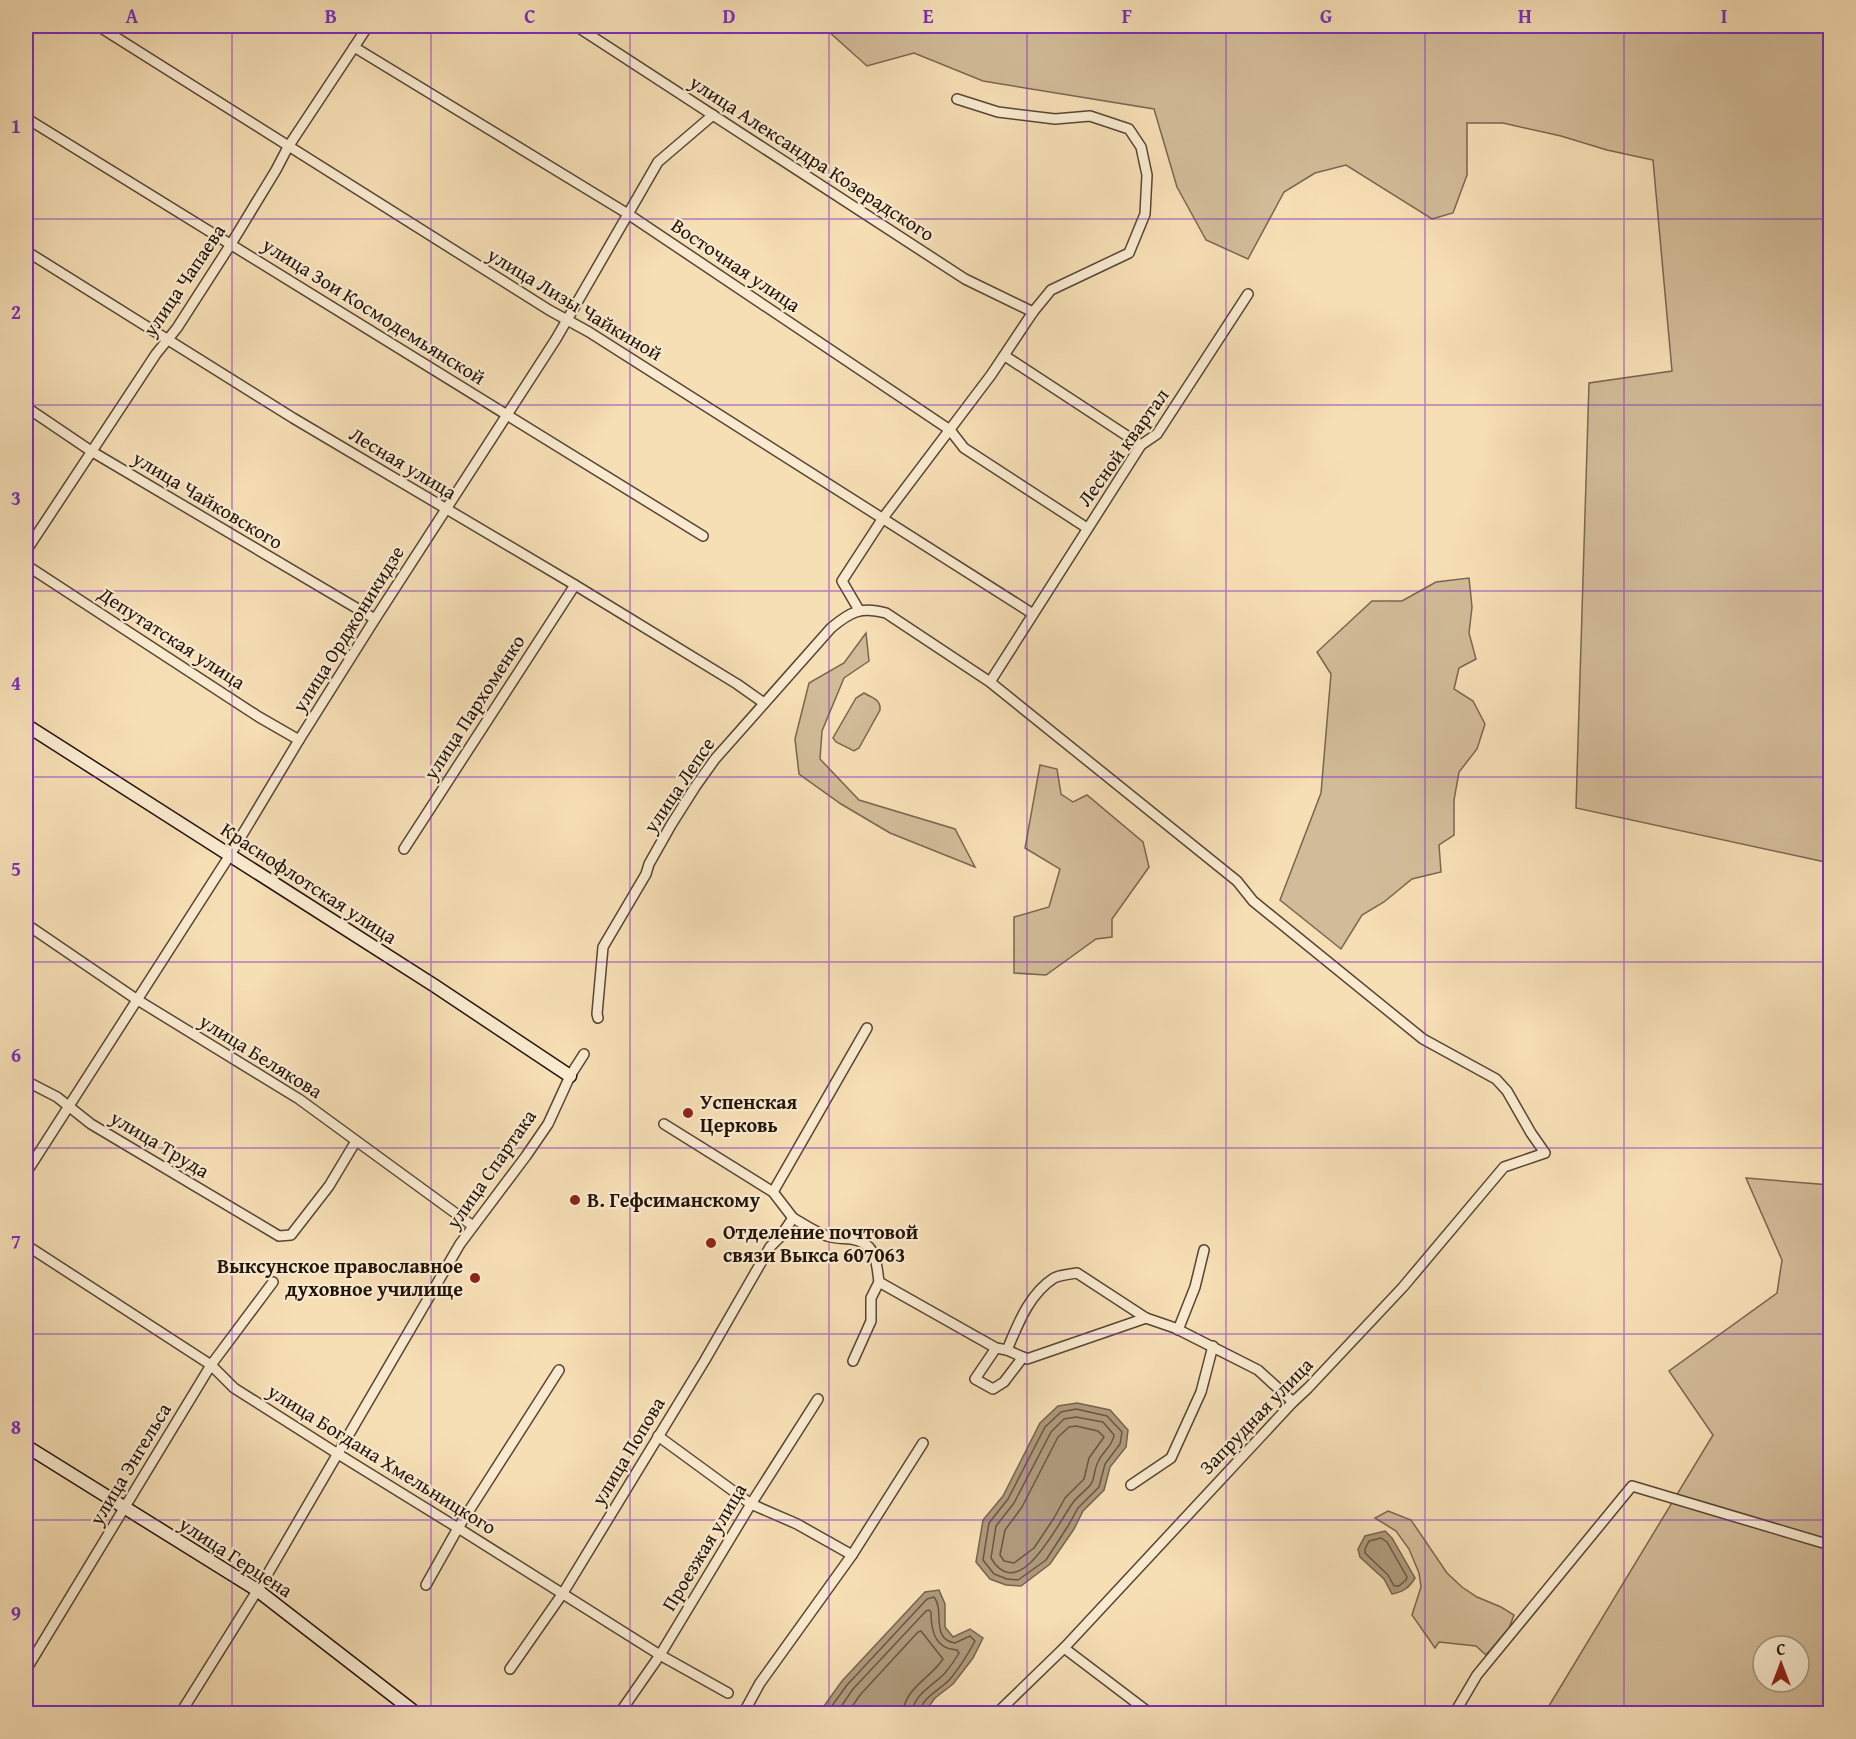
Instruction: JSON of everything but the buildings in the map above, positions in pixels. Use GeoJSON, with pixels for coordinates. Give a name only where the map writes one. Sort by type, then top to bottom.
{"type":"FeatureCollection","features":[{"type":"Feature","properties":{"kind":"street","name":"улица Лизы Чайкиной"},"geometry":{"type":"LineString","coordinates":[[98,26],[288,147],[566,320],[589,332],[1033,614]]}},
{"type":"Feature","properties":{"kind":"street","name":"улица Чапаева"},"geometry":{"type":"LineString","coordinates":[[26,551],[91,451],[167,339],[177,328],[231,244],[288,147],[368,26]]}},
{"type":"Feature","properties":{"kind":"street","name":"улица Александра Козерадского"},"geometry":{"type":"LineString","coordinates":[[576,26],[965,279],[1033,312]]}},
{"type":"Feature","properties":{"kind":"street","name":"Восточная улица"},"geometry":{"type":"LineString","coordinates":[[354,47],[628,214],[950,430],[964,448],[1087,528]]}},
{"type":"Feature","properties":{"kind":"street"},"geometry":{"type":"LineString","coordinates":[[957,99],[998,112],[1055,119],[1090,116],[1129,129],[1141,147],[1147,176],[1145,214],[1128,253],[1051,290],[1033,312],[1005,356],[883,518],[843,580],[859,610],[886,613],[990,682]]}},
{"type":"Feature","properties":{"kind":"street","name":"улица Орджоникидзе"},"geometry":{"type":"LineString","coordinates":[[26,1173],[230,855],[375,619],[508,415],[658,162],[713,115]]}},
{"type":"Feature","properties":{"kind":"street","name":"улица Зои Космодемьянской"},"geometry":{"type":"LineString","coordinates":[[26,118],[703,536]]}},
{"type":"Feature","properties":{"kind":"street","name":"Лесная улица"},"geometry":{"type":"LineString","coordinates":[[26,251],[293,418],[575,585],[737,684],[764,703]]}},
{"type":"Feature","properties":{"kind":"street","name":"Лесной квартал"},"geometry":{"type":"LineString","coordinates":[[990,682],[1141,446],[1157,434],[1248,294]]}},
{"type":"Feature","properties":{"kind":"street"},"geometry":{"type":"LineString","coordinates":[[1005,356],[1141,446]]}},
{"type":"Feature","properties":{"kind":"street","name":"улица Чайковского"},"geometry":{"type":"LineString","coordinates":[[26,407],[91,451],[375,619]]}},
{"type":"Feature","properties":{"kind":"street","name":"Депутатская улица"},"geometry":{"type":"LineString","coordinates":[[26,565],[259,717],[299,740]]}},
{"type":"Feature","properties":{"kind":"street","name":"улица Пархоменко"},"geometry":{"type":"LineString","coordinates":[[404,849],[575,585]]}},
{"type":"Feature","properties":{"kind":"street","name":"улица Лепсе"},"geometry":{"type":"LineString","coordinates":[[598,1018],[603,948],[695,786],[715,759],[831,628],[859,610]]}},
{"type":"Feature","properties":{"kind":"street","name":"Запрудная улица"},"geometry":{"type":"LineString","coordinates":[[990,682],[1237,881],[1253,901],[1423,1039],[1496,1079],[1507,1091],[1545,1153],[1504,1167],[1403,1287],[1064,1648],[996,1713]]}},
{"type":"Feature","properties":{"kind":"street","name":"Краснофлотская улица"},"geometry":{"type":"LineString","coordinates":[[26,725],[435,986],[570,1076]]}},
{"type":"Feature","properties":{"kind":"street","name":"улица Белякова"},"geometry":{"type":"LineString","coordinates":[[26,924],[136,999],[299,1099],[473,1226]]}},
{"type":"Feature","properties":{"kind":"street"},"geometry":{"type":"LineString","coordinates":[[773,1192],[867,1028]]}},
{"type":"Feature","properties":{"kind":"street"},"geometry":{"type":"LineString","coordinates":[[570,1076],[584,1054]]}},
{"type":"Feature","properties":{"kind":"street","name":"улица Спартака"},"geometry":{"type":"LineString","coordinates":[[180,1713],[257,1590],[460,1244],[548,1124],[570,1076]]}},
{"type":"Feature","properties":{"kind":"street","name":"улица Труда"},"geometry":{"type":"LineString","coordinates":[[26,1081],[57,1097],[91,1124],[279,1236],[291,1235],[329,1186],[356,1141]]}},
{"type":"Feature","properties":{"kind":"street"},"geometry":{"type":"LineString","coordinates":[[664,1124],[773,1192],[793,1218],[826,1236],[836,1239],[853,1239],[867,1244],[875,1253],[879,1282],[871,1298],[871,1321],[853,1360]]}},
{"type":"Feature","properties":{"kind":"street","name":"улица Попова"},"geometry":{"type":"LineString","coordinates":[[510,1669],[563,1593],[771,1247],[793,1218]]}},
{"type":"Feature","properties":{"kind":"street","name":"улица Богдана Хмельницкого"},"geometry":{"type":"LineString","coordinates":[[26,1245],[212,1365],[234,1388],[660,1655],[728,1693]]}},
{"type":"Feature","properties":{"kind":"street"},"geometry":{"type":"LineString","coordinates":[[1178,1329],[1195,1287],[1204,1250]]}},
{"type":"Feature","properties":{"kind":"street"},"geometry":{"type":"LineString","coordinates":[[1007,1350],[1019,1321],[1034,1296],[1055,1277],[1077,1273],[1146,1318],[1178,1329],[1258,1370],[1293,1402]]}},
{"type":"Feature","properties":{"kind":"street","name":"улица Энгельса"},"geometry":{"type":"LineString","coordinates":[[26,1670],[212,1365],[273,1282]]}},
{"type":"Feature","properties":{"kind":"street"},"geometry":{"type":"LineString","coordinates":[[879,1282],[996,1348],[1027,1359],[1146,1318]]}},
{"type":"Feature","properties":{"kind":"street"},"geometry":{"type":"LineString","coordinates":[[1131,1485],[1171,1458],[1201,1392],[1213,1346]]}},
{"type":"Feature","properties":{"kind":"street"},"geometry":{"type":"LineString","coordinates":[[996,1348],[975,1379],[993,1389],[1004,1382],[1023,1357]]}},
{"type":"Feature","properties":{"kind":"street"},"geometry":{"type":"LineString","coordinates":[[426,1585],[458,1527],[559,1370]]}},
{"type":"Feature","properties":{"kind":"street","name":"Проезжая улица"},"geometry":{"type":"LineString","coordinates":[[619,1713],[660,1655],[751,1504],[818,1399]]}},
{"type":"Feature","properties":{"kind":"street"},"geometry":{"type":"LineString","coordinates":[[658,1436],[751,1504],[797,1524],[852,1556]]}},
{"type":"Feature","properties":{"kind":"street"},"geometry":{"type":"LineString","coordinates":[[743,1713],[760,1683],[852,1556],[922,1443]]}},
{"type":"Feature","properties":{"kind":"street","name":"улица Герцена"},"geometry":{"type":"LineString","coordinates":[[26,1446],[257,1590],[417,1713]]}},
{"type":"Feature","properties":{"kind":"street"},"geometry":{"type":"LineString","coordinates":[[1454,1713],[1477,1675],[1632,1486],[1830,1545]]}},
{"type":"Feature","properties":{"kind":"street"},"geometry":{"type":"LineString","coordinates":[[1064,1648],[1151,1713]]}},
{"type":"Feature","properties":{"kind":"shaded area"},"geometry":{"type":"Polygon","coordinates":[[[825,26],[1830,26],[1830,863],[1576,808],[1589,383],[1672,371],[1653,160],[1503,123],[1467,123],[1467,175],[1453,213],[1432,219],[1346,165],[1315,173],[1284,192],[1248,259],[1206,240],[1177,187],[1154,109],[983,81],[914,53],[867,66],[825,26]]]}},
{"type":"Feature","properties":{"kind":"shaded area"},"geometry":{"type":"Polygon","coordinates":[[[1469,578],[1472,607],[1469,633],[1476,659],[1459,668],[1454,689],[1473,701],[1485,724],[1477,749],[1459,772],[1454,800],[1454,835],[1439,845],[1441,872],[1412,879],[1384,902],[1362,915],[1341,949],[1280,900],[1321,793],[1331,674],[1317,652],[1372,601],[1402,601],[1436,582],[1469,578]]]}},
{"type":"Feature","properties":{"kind":"shaded area"},"geometry":{"type":"Polygon","coordinates":[[[866,633],[869,661],[844,678],[822,731],[820,759],[859,800],[955,829],[975,867],[890,833],[841,804],[799,774],[795,739],[809,683],[844,663],[866,633]]]}},
{"type":"Feature","properties":{"kind":"shaded area"},"geometry":{"type":"Polygon","coordinates":[[[864,693],[877,701],[880,710],[859,748],[854,751],[836,742],[833,738],[856,698],[864,693]]]}},
{"type":"Feature","properties":{"kind":"shaded area"},"geometry":{"type":"Polygon","coordinates":[[[1040,765],[1057,769],[1061,794],[1073,802],[1087,795],[1143,842],[1149,867],[1112,919],[1112,937],[1096,939],[1046,975],[1014,973],[1014,917],[1049,907],[1060,869],[1025,848],[1040,765]]]}},
{"type":"Feature","properties":{"kind":"shaded area"},"geometry":{"type":"Polygon","coordinates":[[[1746,1178],[1830,1185],[1830,1713],[1544,1714],[1713,1435],[1669,1371],[1777,1293],[1782,1260],[1746,1178]]]}},
{"type":"Feature","properties":{"kind":"shaded area"},"geometry":{"type":"Polygon","coordinates":[[[1388,1511],[1411,1520],[1447,1573],[1462,1587],[1514,1615],[1509,1628],[1486,1655],[1476,1646],[1439,1642],[1435,1648],[1412,1615],[1421,1587],[1419,1573],[1409,1549],[1396,1531],[1375,1518],[1388,1511]]]}},
{"type":"Feature","properties":{"kind":"water"},"geometry":{"type":"Polygon","coordinates":[[[1077,1403],[1110,1410],[1128,1430],[1126,1447],[1110,1467],[1104,1490],[1083,1511],[1074,1529],[1050,1564],[1021,1586],[1006,1585],[990,1579],[976,1562],[983,1520],[1003,1496],[1040,1423],[1058,1406],[1077,1403]]]}},
{"type":"Feature","properties":{"kind":"water"},"geometry":{"type":"Polygon","coordinates":[[[1385,1531],[1392,1538],[1415,1578],[1405,1589],[1392,1594],[1384,1579],[1360,1557],[1358,1549],[1365,1536],[1385,1531]]]}},
{"type":"Feature","properties":{"kind":"water"},"geometry":{"type":"Polygon","coordinates":[[[939,1590],[945,1604],[945,1627],[953,1637],[970,1629],[983,1638],[973,1658],[953,1684],[935,1698],[924,1713],[819,1713],[842,1681],[925,1592],[939,1590]]]}},
{"type":"Feature","properties":{"kind":"place","name":"Успенская Церковь"},"geometry":{"type":"Point","coordinates":[688,1113]}},
{"type":"Feature","properties":{"kind":"place","name":"В. Гефсиманскому"},"geometry":{"type":"Point","coordinates":[575,1200]}},
{"type":"Feature","properties":{"kind":"place","name":"Отделение почтовой связи Выкса 607063"},"geometry":{"type":"Point","coordinates":[711,1243]}},
{"type":"Feature","properties":{"kind":"place","name":"Выксунское православное духовное училище"},"geometry":{"type":"Point","coordinates":[475,1278]}}]}
